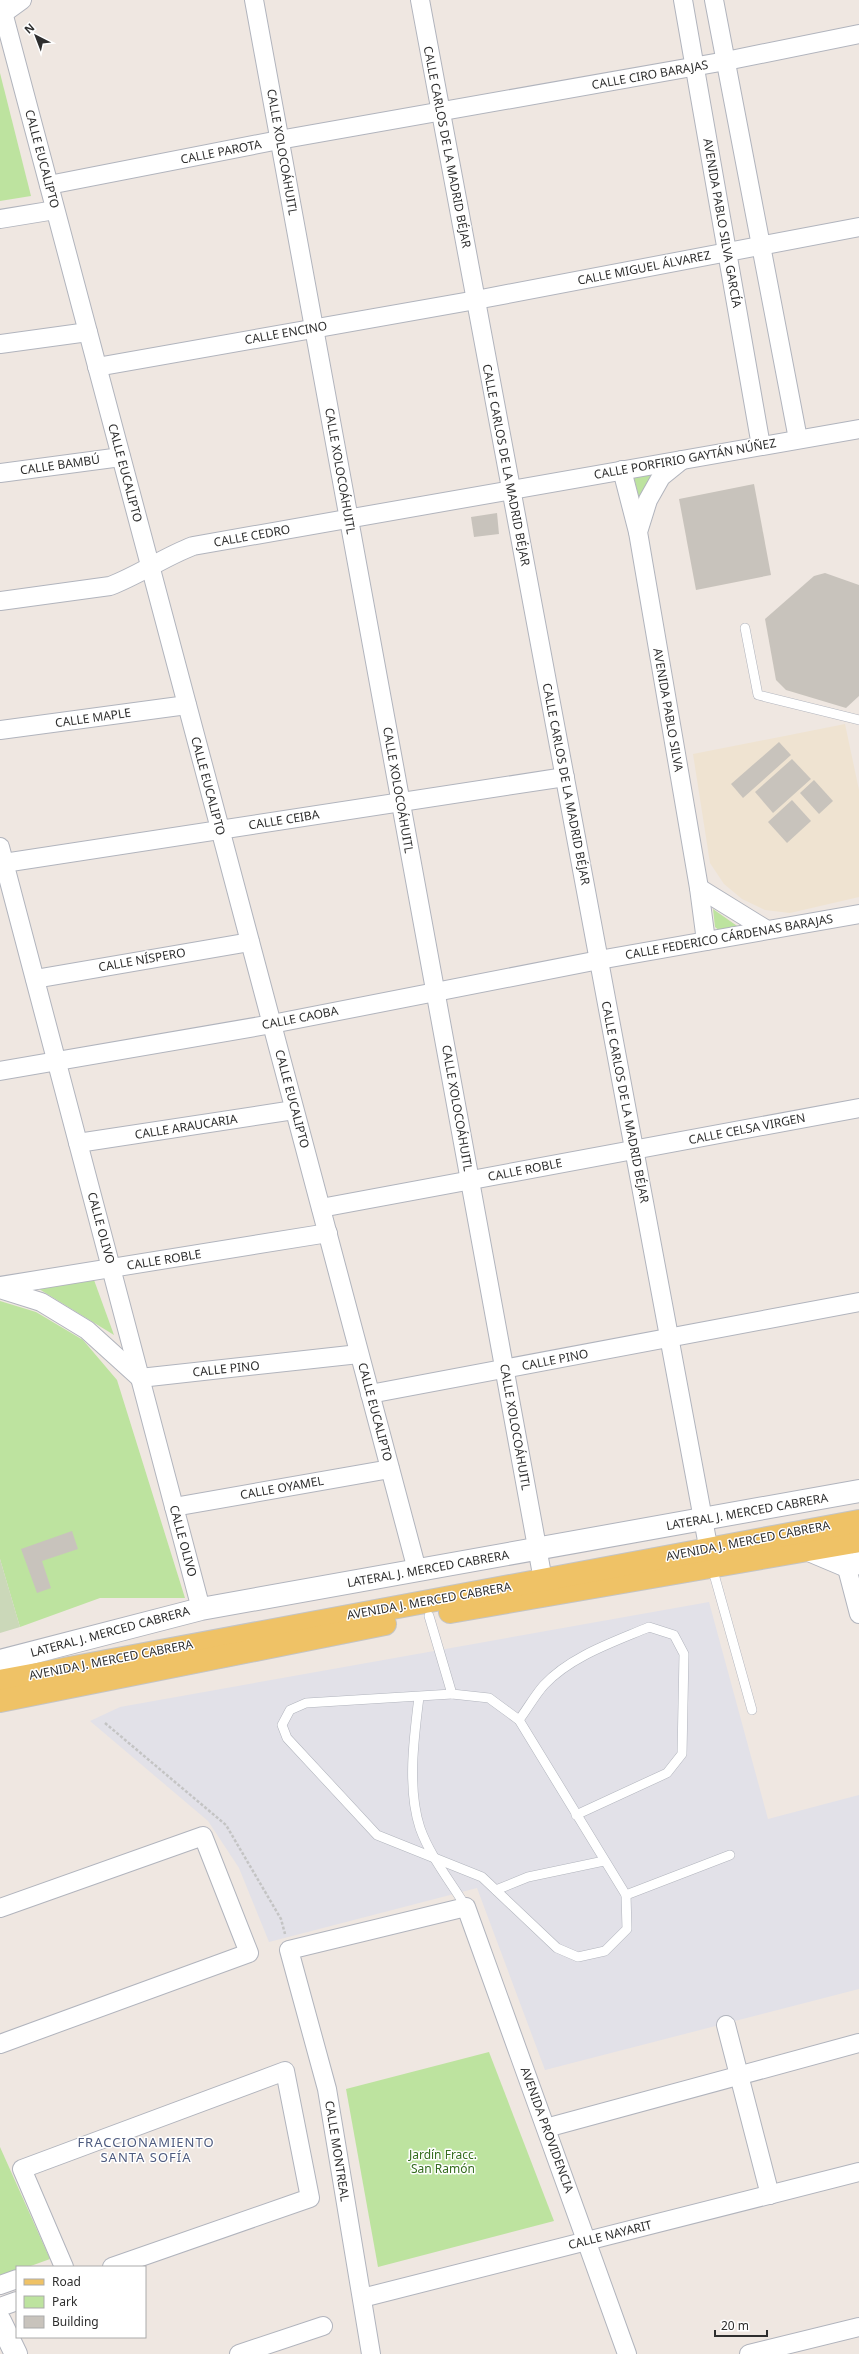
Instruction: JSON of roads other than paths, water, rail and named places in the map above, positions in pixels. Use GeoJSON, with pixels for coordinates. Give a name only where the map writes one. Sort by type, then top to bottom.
{"type":"FeatureCollection","features":[{"type":"Feature","properties":{"kind":"main road","name":"AVENIDA J. MERCED CABRERA"},"geometry":{"type":"LineString","coordinates":[[0,1701],[429,1616],[710,1558],[809,1550],[845,1537],[859,1521]]}},
{"type":"Feature","properties":{"kind":"main road","name":"AVENIDA J. MERCED CABRERA"},"geometry":{"type":"LineString","coordinates":[[0,1681],[543,1580],[710,1558],[845,1537]]}},
{"type":"Feature","properties":{"kind":"street"},"geometry":{"type":"LineString","coordinates":[[1,10],[22,0]]}},
{"type":"Feature","properties":{"kind":"street","name":"CALLE XOLOCOÁHUITL"},"geometry":{"type":"LineString","coordinates":[[254,0],[543,1580]]}},
{"type":"Feature","properties":{"kind":"street","name":"CALLE CARLOS DE LA MADRID BÉJAR"},"geometry":{"type":"LineString","coordinates":[[420,0],[710,1558]]}},
{"type":"Feature","properties":{"kind":"street","name":"AVENIDA PABLO SILVA GARCÍA"},"geometry":{"type":"LineString","coordinates":[[683,0],[761,446]]}},
{"type":"Feature","properties":{"kind":"street"},"geometry":{"type":"LineString","coordinates":[[714,0],[798,439]]}},
{"type":"Feature","properties":{"kind":"street","name":"CALLE EUCALIPTO"},"geometry":{"type":"LineString","coordinates":[[1,10],[417,1570]]}},
{"type":"Feature","properties":{"kind":"street","name":"CALLE CIRO BARAJAS"},"geometry":{"type":"LineString","coordinates":[[440,112],[694,67],[859,34]]}},
{"type":"Feature","properties":{"kind":"street","name":"CALLE PAROTA"},"geometry":{"type":"LineString","coordinates":[[48,185],[279,140],[440,112]]}},
{"type":"Feature","properties":{"kind":"street"},"geometry":{"type":"LineString","coordinates":[[0,219],[55,210]]}},
{"type":"Feature","properties":{"kind":"street","name":"CALLE MIGUEL ÁLVAREZ"},"geometry":{"type":"LineString","coordinates":[[476,300],[859,227]]}},
{"type":"Feature","properties":{"kind":"street","name":"CALLE ENCINO"},"geometry":{"type":"LineString","coordinates":[[97,367],[476,300]]}},
{"type":"Feature","properties":{"kind":"street"},"geometry":{"type":"LineString","coordinates":[[0,344],[88,332]]}},
{"type":"Feature","properties":{"kind":"street","name":"CALLE PORFIRIO GAYTÁN NÚÑEZ"},"geometry":{"type":"LineString","coordinates":[[511,490],[859,429]]}},
{"type":"Feature","properties":{"kind":"street","name":"CALLE BAMBÚ"},"geometry":{"type":"LineString","coordinates":[[0,473],[121,457]]}},
{"type":"Feature","properties":{"kind":"street","name":"AVENIDA PABLO SILVA"},"geometry":{"type":"LineString","coordinates":[[638,532],[648,500],[661,477],[682,460]]}},
{"type":"Feature","properties":{"kind":"street","name":"AVENIDA PABLO SILVA"},"geometry":{"type":"LineString","coordinates":[[622,470],[638,532],[699,888],[706,941]]}},
{"type":"Feature","properties":{"kind":"street","name":"CALLE CEDRO"},"geometry":{"type":"LineString","coordinates":[[0,601],[110,586],[150,568],[173,553],[193,546],[511,490]]}},
{"type":"Feature","properties":{"kind":"street","name":"CALLE MAPLE"},"geometry":{"type":"LineString","coordinates":[[0,730],[187,705]]}},
{"type":"Feature","properties":{"kind":"street","name":"CALLE CEIBA"},"geometry":{"type":"LineString","coordinates":[[2,855],[220,830],[565,777]]}},
{"type":"Feature","properties":{"kind":"street","name":"CALLE OLIVO"},"geometry":{"type":"LineString","coordinates":[[2,855],[201,1609]]}},
{"type":"Feature","properties":{"kind":"street"},"geometry":{"type":"LineString","coordinates":[[699,888],[767,930]]}},
{"type":"Feature","properties":{"kind":"street","name":"CALLE FEDERICO CÁRDENAS BARAJAS"},"geometry":{"type":"LineString","coordinates":[[598,960],[859,914]]}},
{"type":"Feature","properties":{"kind":"street","name":"CALLE NÍSPERO"},"geometry":{"type":"LineString","coordinates":[[35,979],[250,942]]}},
{"type":"Feature","properties":{"kind":"street","name":"CALLE CAOBA"},"geometry":{"type":"LineString","coordinates":[[0,1071],[56,1060],[272,1024],[598,960]]}},
{"type":"Feature","properties":{"kind":"street","name":"CALLE CELSA VIRGEN"},"geometry":{"type":"LineString","coordinates":[[634,1150],[859,1108]]}},
{"type":"Feature","properties":{"kind":"street","name":"CALLE ARAUCARIA"},"geometry":{"type":"LineString","coordinates":[[78,1143],[294,1110]]}},
{"type":"Feature","properties":{"kind":"street","name":"CALLE ROBLE"},"geometry":{"type":"LineString","coordinates":[[321,1208],[634,1150]]}},
{"type":"Feature","properties":{"kind":"street","name":"CALLE ROBLE"},"geometry":{"type":"LineString","coordinates":[[0,1286],[328,1233]]}},
{"type":"Feature","properties":{"kind":"street"},"geometry":{"type":"LineString","coordinates":[[0,1289],[41,1302],[86,1330],[140,1378]]}},
{"type":"Feature","properties":{"kind":"street","name":"CALLE PINO"},"geometry":{"type":"LineString","coordinates":[[370,1394],[859,1302]]}},
{"type":"Feature","properties":{"kind":"street","name":"CALLE PINO"},"geometry":{"type":"LineString","coordinates":[[140,1378],[359,1354]]}},
{"type":"Feature","properties":{"kind":"street","name":"CALLE OYAMEL"},"geometry":{"type":"LineString","coordinates":[[174,1507],[390,1469]]}},
{"type":"Feature","properties":{"kind":"street","name":"LATERAL J. MERCED CABRERA"},"geometry":{"type":"LineString","coordinates":[[0,1661],[201,1609],[859,1491]]}},
{"type":"Feature","properties":{"kind":"street"},"geometry":{"type":"LineString","coordinates":[[845,1537],[853,1564],[859,1614]]}},
{"type":"Feature","properties":{"kind":"street"},"geometry":{"type":"LineString","coordinates":[[809,1550],[853,1564]]}},
{"type":"Feature","properties":{"kind":"street"},"geometry":{"type":"LineString","coordinates":[[0,1908],[203,1836],[249,1953],[0,2044]]}},
{"type":"Feature","properties":{"kind":"street","name":"CALLE MONTREAL"},"geometry":{"type":"LineString","coordinates":[[371,2354],[327,2089],[289,1950],[466,1907]]}},
{"type":"Feature","properties":{"kind":"street","name":"AVENIDA PROVIDENCIA"},"geometry":{"type":"LineString","coordinates":[[466,1907],[626,2354]]}},
{"type":"Feature","properties":{"kind":"street"},"geometry":{"type":"LineString","coordinates":[[726,2025],[770,2194]]}},
{"type":"Feature","properties":{"kind":"street"},"geometry":{"type":"LineString","coordinates":[[546,2128],[859,2043]]}},
{"type":"Feature","properties":{"kind":"street"},"geometry":{"type":"LineString","coordinates":[[59,2266],[22,2169],[285,2071],[310,2198],[115,2266]]}},
{"type":"Feature","properties":{"kind":"street","name":"CALLE NAYARIT"},"geometry":{"type":"LineString","coordinates":[[362,2298],[859,2172]]}},
{"type":"Feature","properties":{"kind":"street"},"geometry":{"type":"LineString","coordinates":[[0,2285],[16,2279]]}},
{"type":"Feature","properties":{"kind":"street"},"geometry":{"type":"LineString","coordinates":[[0,2307],[16,2301]]}},
{"type":"Feature","properties":{"kind":"street"},"geometry":{"type":"LineString","coordinates":[[0,2321],[16,2354]]}},
{"type":"Feature","properties":{"kind":"street"},"geometry":{"type":"LineString","coordinates":[[238,2354],[323,2326]]}},
{"type":"Feature","properties":{"kind":"street"},"geometry":{"type":"LineString","coordinates":[[749,2354],[859,2327]]}},
{"type":"Feature","properties":{"kind":"lane"},"geometry":{"type":"LineString","coordinates":[[745,628],[758,695],[859,720]]}},
{"type":"Feature","properties":{"kind":"lane"},"geometry":{"type":"LineString","coordinates":[[710,1558],[752,1710]]}},
{"type":"Feature","properties":{"kind":"lane"},"geometry":{"type":"LineString","coordinates":[[429,1616],[452,1694]]}},
{"type":"Feature","properties":{"kind":"lane"},"geometry":{"type":"LineString","coordinates":[[520,1720],[544,1684],[567,1667],[600,1648],[649,1627],[674,1635],[684,1654],[682,1754],[667,1773],[576,1815]]}},
{"type":"Feature","properties":{"kind":"lane"},"geometry":{"type":"LineString","coordinates":[[452,1694],[489,1698],[520,1720],[626,1896],[628,1929],[605,1951],[578,1957],[557,1948],[482,1877],[436,1860],[377,1835],[287,1738],[282,1725],[290,1710],[306,1703],[452,1694]]}},
{"type":"Feature","properties":{"kind":"lane"},"geometry":{"type":"LineString","coordinates":[[419,1697],[414,1734],[414,1802],[420,1828],[436,1860],[466,1907]]}},
{"type":"Feature","properties":{"kind":"lane"},"geometry":{"type":"LineString","coordinates":[[626,1896],[730,1855]]}},
{"type":"Feature","properties":{"kind":"lane"},"geometry":{"type":"LineString","coordinates":[[496,1890],[528,1877],[604,1861]]}},
{"type":"Feature","properties":{"kind":"district","name":"FRACCIONAMIENTO SANTA SOFÍA"},"geometry":{"type":"Point","coordinates":[146,2150]}},
{"type":"Feature","properties":{"kind":"park label","name":"Jardín Fracc. San Ramón"},"geometry":{"type":"Point","coordinates":[443,2162]}}]}
